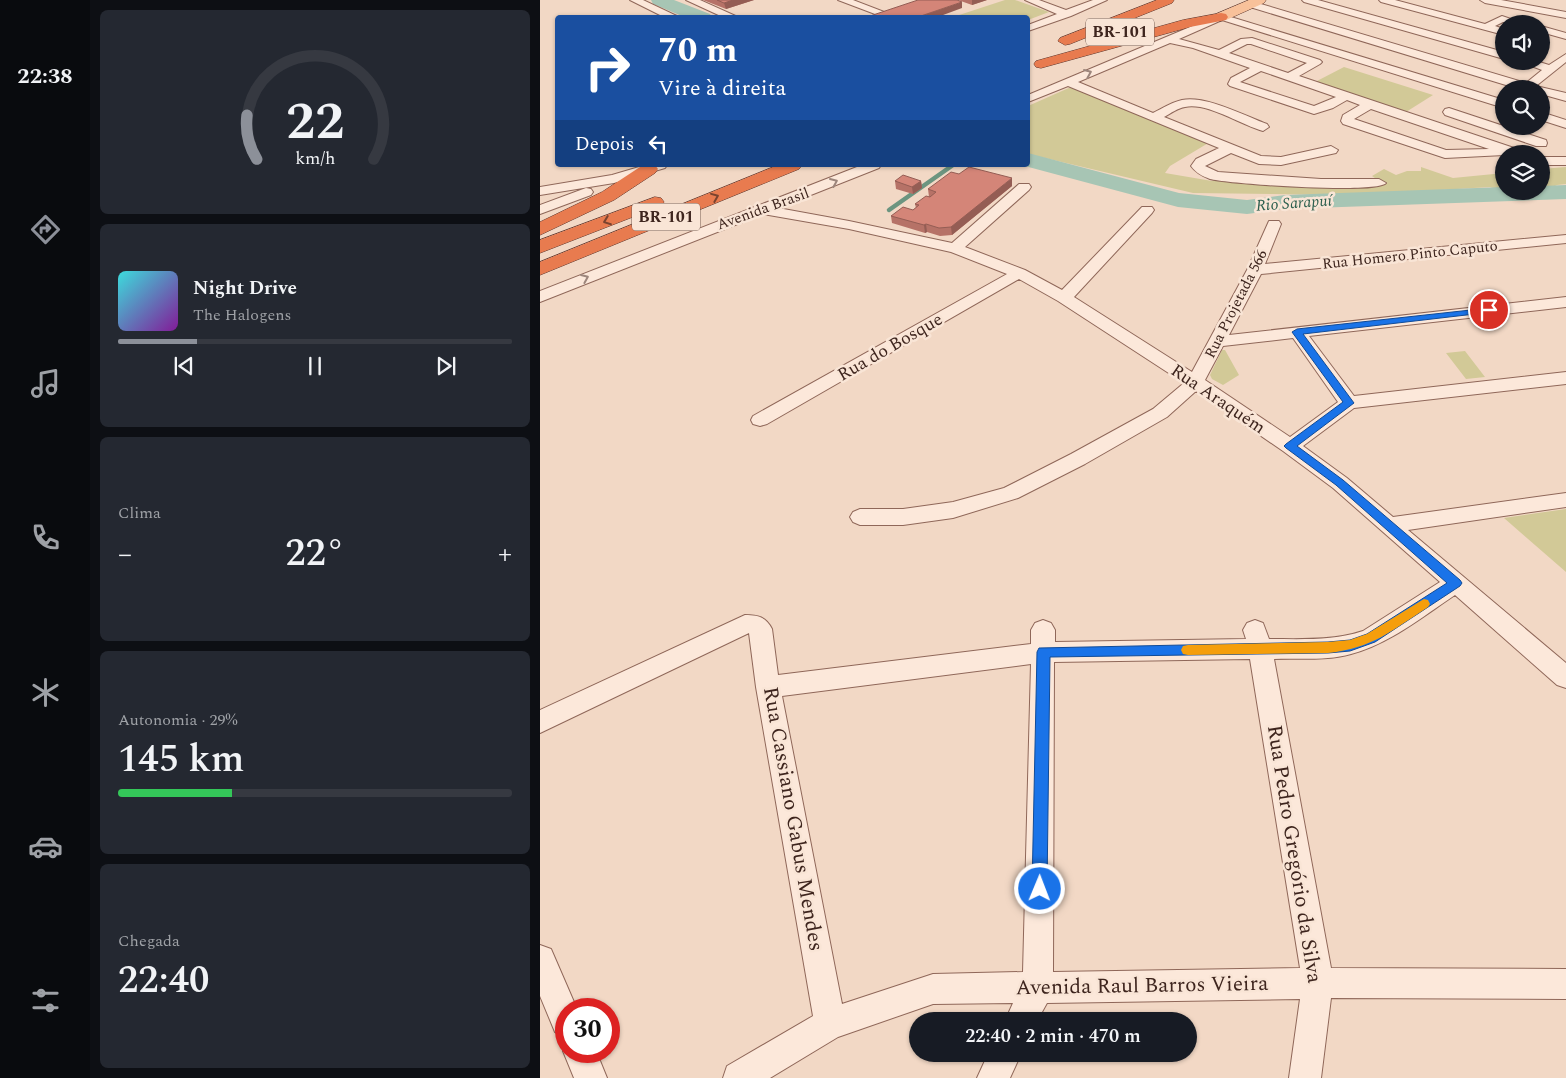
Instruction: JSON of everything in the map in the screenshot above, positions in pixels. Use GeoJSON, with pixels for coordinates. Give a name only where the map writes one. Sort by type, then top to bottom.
{"type":"FeatureCollection","features":[{"type":"Feature","properties":{"kind":"highway","name":"BR-101"},"geometry":{"type":"LineString","coordinates":[[1030,55],[1050,45],[1168,0]]}},
{"type":"Feature","properties":{"kind":"highway"},"geometry":{"type":"LineString","coordinates":[[1050,45],[1108,2]]}},
{"type":"Feature","properties":{"kind":"highway","name":"BR-101"},"geometry":{"type":"LineString","coordinates":[[1034,66],[1182,7]]}},
{"type":"Feature","properties":{"kind":"highway"},"geometry":{"type":"LineString","coordinates":[[1034,66],[1188,23],[1221,17]]}},
{"type":"Feature","properties":{"kind":"highway"},"geometry":{"type":"LineString","coordinates":[[540,229],[608,196],[655,167]]}},
{"type":"Feature","properties":{"kind":"highway","name":"BR-101"},"geometry":{"type":"LineString","coordinates":[[704,183],[745,167]]}},
{"type":"Feature","properties":{"kind":"highway","name":"Avenida Brasil"},"geometry":{"type":"LineString","coordinates":[[540,269],[788,167]]}},
{"type":"Feature","properties":{"kind":"highway","name":"BR-101"},"geometry":{"type":"LineString","coordinates":[[540,247],[668,197]]}},
{"type":"Feature","properties":{"kind":"main road"},"geometry":{"type":"LineString","coordinates":[[1221,17],[1257,3]]}},
{"type":"Feature","properties":{"kind":"street"},"geometry":{"type":"LineString","coordinates":[[635,0],[669,15]]}},
{"type":"Feature","properties":{"kind":"street"},"geometry":{"type":"LineString","coordinates":[[691,0],[728,15]]}},
{"type":"Feature","properties":{"kind":"street"},"geometry":{"type":"LineString","coordinates":[[843,0],[887,15]]}},
{"type":"Feature","properties":{"kind":"street"},"geometry":{"type":"LineString","coordinates":[[1030,0],[1067,14]]}},
{"type":"Feature","properties":{"kind":"street"},"geometry":{"type":"LineString","coordinates":[[1307,0],[1495,53]]}},
{"type":"Feature","properties":{"kind":"street"},"geometry":{"type":"LineString","coordinates":[[1322,0],[1495,48]]}},
{"type":"Feature","properties":{"kind":"street"},"geometry":{"type":"LineString","coordinates":[[1384,0],[1495,30]]}},
{"type":"Feature","properties":{"kind":"street"},"geometry":{"type":"LineString","coordinates":[[1417,9],[1433,0]]}},
{"type":"Feature","properties":{"kind":"street"},"geometry":{"type":"LineString","coordinates":[[1485,0],[1566,15]]}},
{"type":"Feature","properties":{"kind":"street"},"geometry":{"type":"LineString","coordinates":[[1030,27],[1108,2]]}},
{"type":"Feature","properties":{"kind":"street"},"geometry":{"type":"LineString","coordinates":[[1257,3],[1503,80]]}},
{"type":"Feature","properties":{"kind":"street"},"geometry":{"type":"LineString","coordinates":[[1456,19],[1472,10]]}},
{"type":"Feature","properties":{"kind":"street"},"geometry":{"type":"LineString","coordinates":[[1030,99],[1221,17],[1495,101]]}},
{"type":"Feature","properties":{"kind":"street"},"geometry":{"type":"LineString","coordinates":[[1486,27],[1495,21]]}},
{"type":"Feature","properties":{"kind":"street"},"geometry":{"type":"LineString","coordinates":[[1550,32],[1566,36]]}},
{"type":"Feature","properties":{"kind":"street"},"geometry":{"type":"LineString","coordinates":[[1171,38],[1495,146]]}},
{"type":"Feature","properties":{"kind":"street"},"geometry":{"type":"LineString","coordinates":[[1220,54],[1235,46],[1306,68],[1289,77]]}},
{"type":"Feature","properties":{"kind":"street"},"geometry":{"type":"LineString","coordinates":[[1538,80],[1566,57]]}},
{"type":"Feature","properties":{"kind":"street"},"geometry":{"type":"LineString","coordinates":[[1260,67],[1235,80],[1234,84],[1310,109],[1320,109],[1346,96]]}},
{"type":"Feature","properties":{"kind":"street"},"geometry":{"type":"LineString","coordinates":[[1068,82],[1156,116],[1259,160],[1294,159],[1331,150]]}},
{"type":"Feature","properties":{"kind":"street"},"geometry":{"type":"LineString","coordinates":[[1550,92],[1564,96]]}},
{"type":"Feature","properties":{"kind":"street"},"geometry":{"type":"LineString","coordinates":[[1156,116],[1191,102],[1263,127]]}},
{"type":"Feature","properties":{"kind":"street"},"geometry":{"type":"LineString","coordinates":[[1370,104],[1347,118],[1347,121],[1351,124],[1444,154],[1495,153]]}},
{"type":"Feature","properties":{"kind":"street"},"geometry":{"type":"LineString","coordinates":[[1432,125],[1456,108],[1466,107],[1495,115]]}},
{"type":"Feature","properties":{"kind":"street"},"geometry":{"type":"LineString","coordinates":[[1449,112],[1541,143]]}},
{"type":"Feature","properties":{"kind":"street"},"geometry":{"type":"LineString","coordinates":[[1550,119],[1566,124]]}},
{"type":"Feature","properties":{"kind":"street"},"geometry":{"type":"LineString","coordinates":[[1538,145],[1551,136],[1550,135]]}},
{"type":"Feature","properties":{"kind":"street"},"geometry":{"type":"LineString","coordinates":[[1231,148],[1201,162],[1198,166],[1212,175],[1232,178],[1342,185],[1379,183]]}},
{"type":"Feature","properties":{"kind":"street"},"geometry":{"type":"LineString","coordinates":[[1550,161],[1566,161]]}},
{"type":"Feature","properties":{"kind":"street"},"geometry":{"type":"LineString","coordinates":[[540,210],[614,179],[655,167]]}},
{"type":"Feature","properties":{"kind":"street","name":"Avenida Brasil"},"geometry":{"type":"LineString","coordinates":[[540,297],[610,267],[764,210],[869,167]]}},
{"type":"Feature","properties":{"kind":"street"},"geometry":{"type":"LineString","coordinates":[[540,191],[614,179]]}},
{"type":"Feature","properties":{"kind":"street"},"geometry":{"type":"LineString","coordinates":[[955,248],[1024,187]]}},
{"type":"Feature","properties":{"kind":"street"},"geometry":{"type":"LineString","coordinates":[[804,194],[808,209],[816,218]]}},
{"type":"Feature","properties":{"kind":"street","name":"Rua Araquém"},"geometry":{"type":"LineString","coordinates":[[764,210],[816,218],[955,248],[1019,273],[1064,298],[1195,382],[1290,446],[1340,483],[1566,678]]}},
{"type":"Feature","properties":{"kind":"street"},"geometry":{"type":"LineString","coordinates":[[1064,298],[1146,210]]}},
{"type":"Feature","properties":{"kind":"street","name":"Rua Projetada 566"},"geometry":{"type":"LineString","coordinates":[[860,517],[903,517],[952,510],[1011,494],[1160,413],[1182,396],[1195,382],[1254,270],[1274,224]]}},
{"type":"Feature","properties":{"kind":"street","name":"Rua Homero Pinto Caputo"},"geometry":{"type":"LineString","coordinates":[[1254,270],[1566,239]]}},
{"type":"Feature","properties":{"kind":"street","name":"Rua do Bosque"},"geometry":{"type":"LineString","coordinates":[[760,420],[1019,273]]}},
{"type":"Feature","properties":{"kind":"street"},"geometry":{"type":"LineString","coordinates":[[1218,341],[1566,302]]}},
{"type":"Feature","properties":{"kind":"street"},"geometry":{"type":"LineString","coordinates":[[1297,332],[1349,403]]}},
{"type":"Feature","properties":{"kind":"street"},"geometry":{"type":"LineString","coordinates":[[1290,446],[1349,403],[1566,378]]}},
{"type":"Feature","properties":{"kind":"street"},"geometry":{"type":"LineString","coordinates":[[1388,525],[1566,500]]}},
{"type":"Feature","properties":{"kind":"street"},"geometry":{"type":"LineString","coordinates":[[768,687],[1043,641],[1258,639],[1328,648],[1350,645],[1371,638],[1456,583]]}},
{"type":"Feature","properties":{"kind":"street","name":"Rua Cassiano Gabus Mendes"},"geometry":{"type":"LineString","coordinates":[[540,722],[745,624],[754,624],[760,629],[768,687],[830,1024]]}},
{"type":"Feature","properties":{"kind":"street","name":"Rua Pedro Gregório da Silva"},"geometry":{"type":"LineString","coordinates":[[1258,639],[1318,983],[1305,1078]]}},
{"type":"Feature","properties":{"kind":"street"},"geometry":{"type":"LineString","coordinates":[[1026,1012],[1038,987],[1043,641]]}},
{"type":"Feature","properties":{"kind":"street"},"geometry":{"type":"LineString","coordinates":[[540,960],[556,998]]}},
{"type":"Feature","properties":{"kind":"street","name":"Avenida Raul Barros Vieira"},"geometry":{"type":"LineString","coordinates":[[739,1078],[830,1024],[933,990],[1318,983],[1566,984]]}},
{"type":"Feature","properties":{"kind":"street"},"geometry":{"type":"LineString","coordinates":[[993,1078],[1001,1062]]}},
{"type":"Feature","properties":{"kind":"street"},"geometry":{"type":"LineString","coordinates":[[584,1063],[591,1078]]}},
{"type":"Feature","properties":{"kind":"shaded area"},"geometry":{"type":"Polygon","coordinates":[[[1005,0],[1015,0],[1049,12],[1030,19],[1030,15],[959,15],[1005,0]]]}},
{"type":"Feature","properties":{"kind":"shaded area"},"geometry":{"type":"Polygon","coordinates":[[[1344,67],[1433,95],[1406,112],[1315,82],[1344,67]]]}},
{"type":"Feature","properties":{"kind":"shaded area"},"geometry":{"type":"Polygon","coordinates":[[[1071,87],[1210,142],[1170,166],[1165,173],[1212,181],[1217,178],[1362,187],[1385,185],[1372,176],[1384,169],[1396,175],[1407,171],[1421,171],[1421,167],[1453,178],[1495,174],[1495,188],[1490,187],[1357,195],[1193,193],[1030,154],[1030,105],[1071,87]]]}},
{"type":"Feature","properties":{"kind":"shaded area"},"geometry":{"type":"Polygon","coordinates":[[[1566,167],[1566,184],[1550,188],[1550,168],[1566,167]]]}},
{"type":"Feature","properties":{"kind":"shaded area"},"geometry":{"type":"Polygon","coordinates":[[[1222,350],[1225,350],[1239,375],[1223,385],[1212,379],[1210,375],[1222,350]]]}},
{"type":"Feature","properties":{"kind":"shaded area"},"geometry":{"type":"Polygon","coordinates":[[[1465,351],[1485,377],[1466,379],[1446,353],[1465,351]]]}},
{"type":"Feature","properties":{"kind":"shaded area"},"geometry":{"type":"Polygon","coordinates":[[[1566,509],[1566,572],[1504,518],[1566,509]]]}},
{"type":"Feature","properties":{"kind":"building"},"geometry":{"type":"Polygon","coordinates":[[[717,0],[733,0],[724,3],[717,0]]]}},
{"type":"Feature","properties":{"kind":"building"},"geometry":{"type":"Polygon","coordinates":[[[918,0],[957,0],[962,2],[924,15],[873,15],[918,0]]]}},
{"type":"Feature","properties":{"kind":"building"},"geometry":{"type":"Polygon","coordinates":[[[969,167],[1012,178],[951,227],[939,228],[891,216],[903,207],[913,210],[919,205],[915,204],[936,192],[928,189],[951,172],[959,174],[969,167]]]}},
{"type":"Feature","properties":{"kind":"building"},"geometry":{"type":"Polygon","coordinates":[[[903,175],[921,181],[912,187],[895,181],[903,175]]]}},
{"type":"Feature","properties":{"kind":"waterway","name":"Rio Sarapuí"},"geometry":{"type":"LineString","coordinates":[[659,0],[696,15]]}},
{"type":"Feature","properties":{"kind":"waterway","name":"Rio Sarapuí"},"geometry":{"type":"LineString","coordinates":[[1030,161],[1178,200],[1247,207],[1285,202],[1566,192]]}},
{"type":"Feature","properties":{"kind":"waterway","name":"Rio Sarapuí"},"geometry":{"type":"LineString","coordinates":[[889,210],[950,167]]}},
{"type":"Feature","properties":{"kind":"slow traffic"},"geometry":{"type":"LineString","coordinates":[[1188,650],[1328,648],[1350,645],[1371,638],[1424,604]]}},
{"type":"Feature","properties":{"kind":"route"},"geometry":{"type":"LineString","coordinates":[[1040,889],[1044,652],[1328,648],[1350,645],[1371,638],[1456,583],[1340,483],[1290,446],[1349,403],[1297,332],[1489,310]]}}]}
